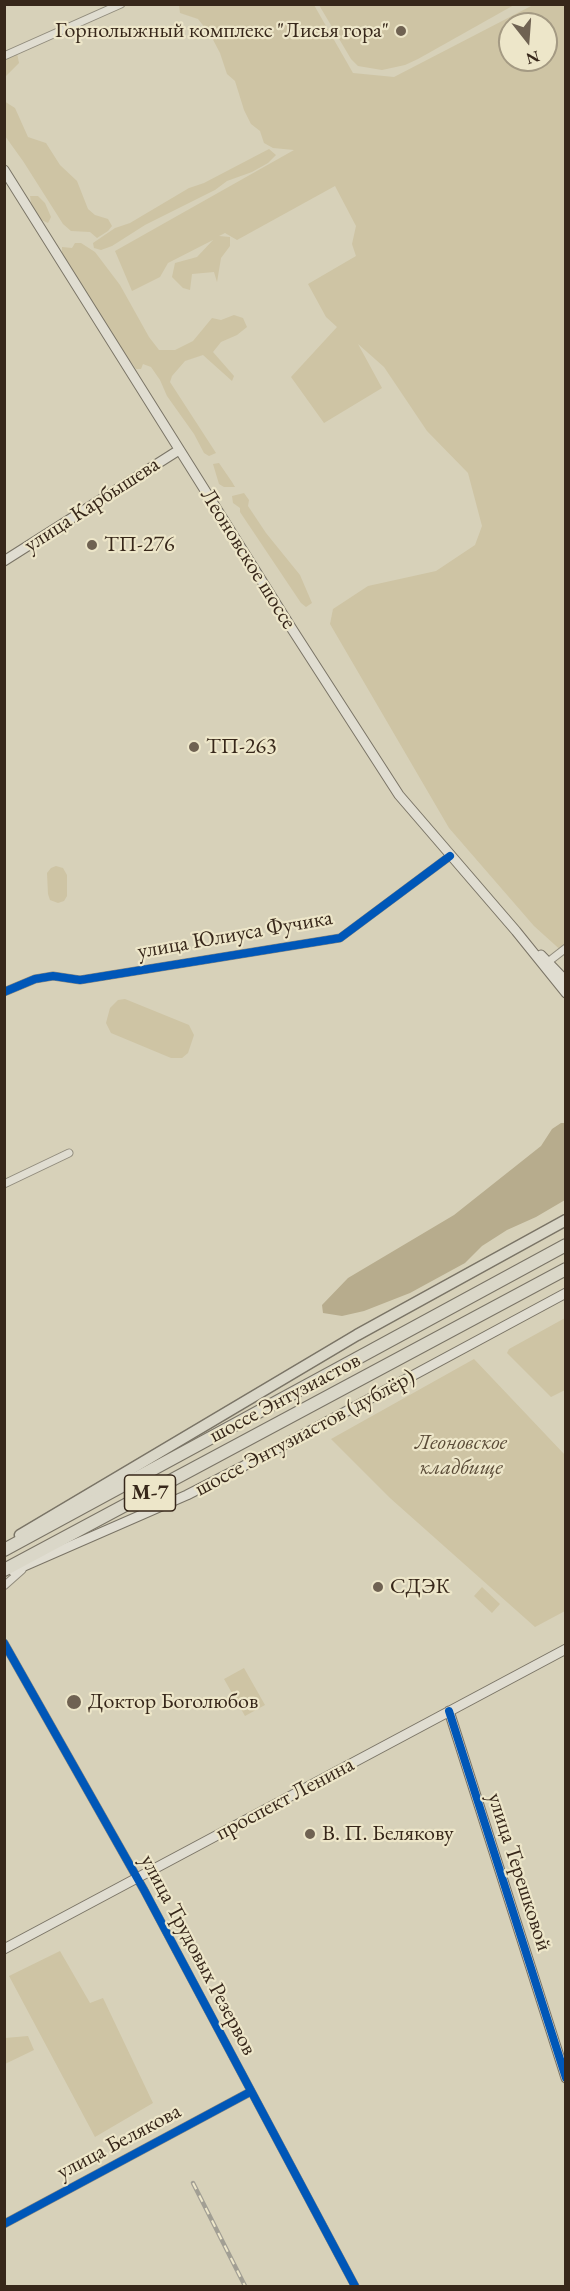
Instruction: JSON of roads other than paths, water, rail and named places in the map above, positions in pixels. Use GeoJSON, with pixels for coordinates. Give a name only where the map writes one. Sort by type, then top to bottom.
{"type":"FeatureCollection","features":[{"type":"Feature","properties":{"kind":"highway","name":"шоссе Энтузиастов"},"geometry":{"type":"LineString","coordinates":[[4,1550],[566,1245]]}},
{"type":"Feature","properties":{"kind":"highway","name":"шоссе Энтузиастов"},"geometry":{"type":"LineString","coordinates":[[4,1572],[566,1269]]}},
{"type":"Feature","properties":{"kind":"main road","name":"Леоновское шоссе"},"geometry":{"type":"LineString","coordinates":[[4,170],[399,795],[566,993]]}},
{"type":"Feature","properties":{"kind":"main road","name":"улица Карбышева"},"geometry":{"type":"LineString","coordinates":[[4,561],[179,450]]}},
{"type":"Feature","properties":{"kind":"main road","name":"Леоновское шоссе"},"geometry":{"type":"LineString","coordinates":[[516,931],[566,981]]}},
{"type":"Feature","properties":{"kind":"main road"},"geometry":{"type":"LineString","coordinates":[[4,1545],[357,1335],[566,1220]]}},
{"type":"Feature","properties":{"kind":"main road","name":"шоссе Энтузиастов (дублёр)"},"geometry":{"type":"LineString","coordinates":[[4,1572],[30,1564],[198,1490],[566,1293]]}},
{"type":"Feature","properties":{"kind":"main road","name":"проспект Ленина"},"geometry":{"type":"LineString","coordinates":[[4,1949],[566,1649]]}},
{"type":"Feature","properties":{"kind":"main road","name":"улица Терешковой"},"geometry":{"type":"LineString","coordinates":[[449,1711],[566,2078]]}},
{"type":"Feature","properties":{"kind":"street"},"geometry":{"type":"LineString","coordinates":[[4,56],[120,4]]}},
{"type":"Feature","properties":{"kind":"street","name":"улица Юлиуса Фучика"},"geometry":{"type":"LineString","coordinates":[[4,992],[35,979],[53,976],[80,980],[340,938],[450,856]]}},
{"type":"Feature","properties":{"kind":"street"},"geometry":{"type":"LineString","coordinates":[[548,962],[566,948]]}},
{"type":"Feature","properties":{"kind":"street"},"geometry":{"type":"LineString","coordinates":[[4,1184],[69,1153]]}},
{"type":"Feature","properties":{"kind":"street"},"geometry":{"type":"LineString","coordinates":[[4,1586],[30,1564]]}},
{"type":"Feature","properties":{"kind":"street","name":"улица Трудовых Резервов"},"geometry":{"type":"LineString","coordinates":[[4,1643],[137,1878],[355,2286]]}},
{"type":"Feature","properties":{"kind":"street","name":"улица Белякова"},"geometry":{"type":"LineString","coordinates":[[4,2224],[250,2092]]}},
{"type":"Feature","properties":{"kind":"railway"},"geometry":{"type":"LineString","coordinates":[[193,2183],[245,2286]]}},
{"type":"Feature","properties":{"kind":"place","name":"Горнолыжный комплекс \"Лисья гора\""},"geometry":{"type":"Point","coordinates":[401,31]}},
{"type":"Feature","properties":{"kind":"place","name":"ТП-276"},"geometry":{"type":"Point","coordinates":[92,545]}},
{"type":"Feature","properties":{"kind":"place","name":"ТП-263"},"geometry":{"type":"Point","coordinates":[194,747]}},
{"type":"Feature","properties":{"kind":"place","name":"СДЭК"},"geometry":{"type":"Point","coordinates":[378,1587]}},
{"type":"Feature","properties":{"kind":"place","name":"Доктор Боголюбов"},"geometry":{"type":"Point","coordinates":[74,1702]}},
{"type":"Feature","properties":{"kind":"place","name":"В. П. Белякову"},"geometry":{"type":"Point","coordinates":[310,1834]}},
{"type":"Feature","properties":{"kind":"park label","name":"Леоновское кладбище"},"geometry":{"type":"Point","coordinates":[461,1456]}}]}
